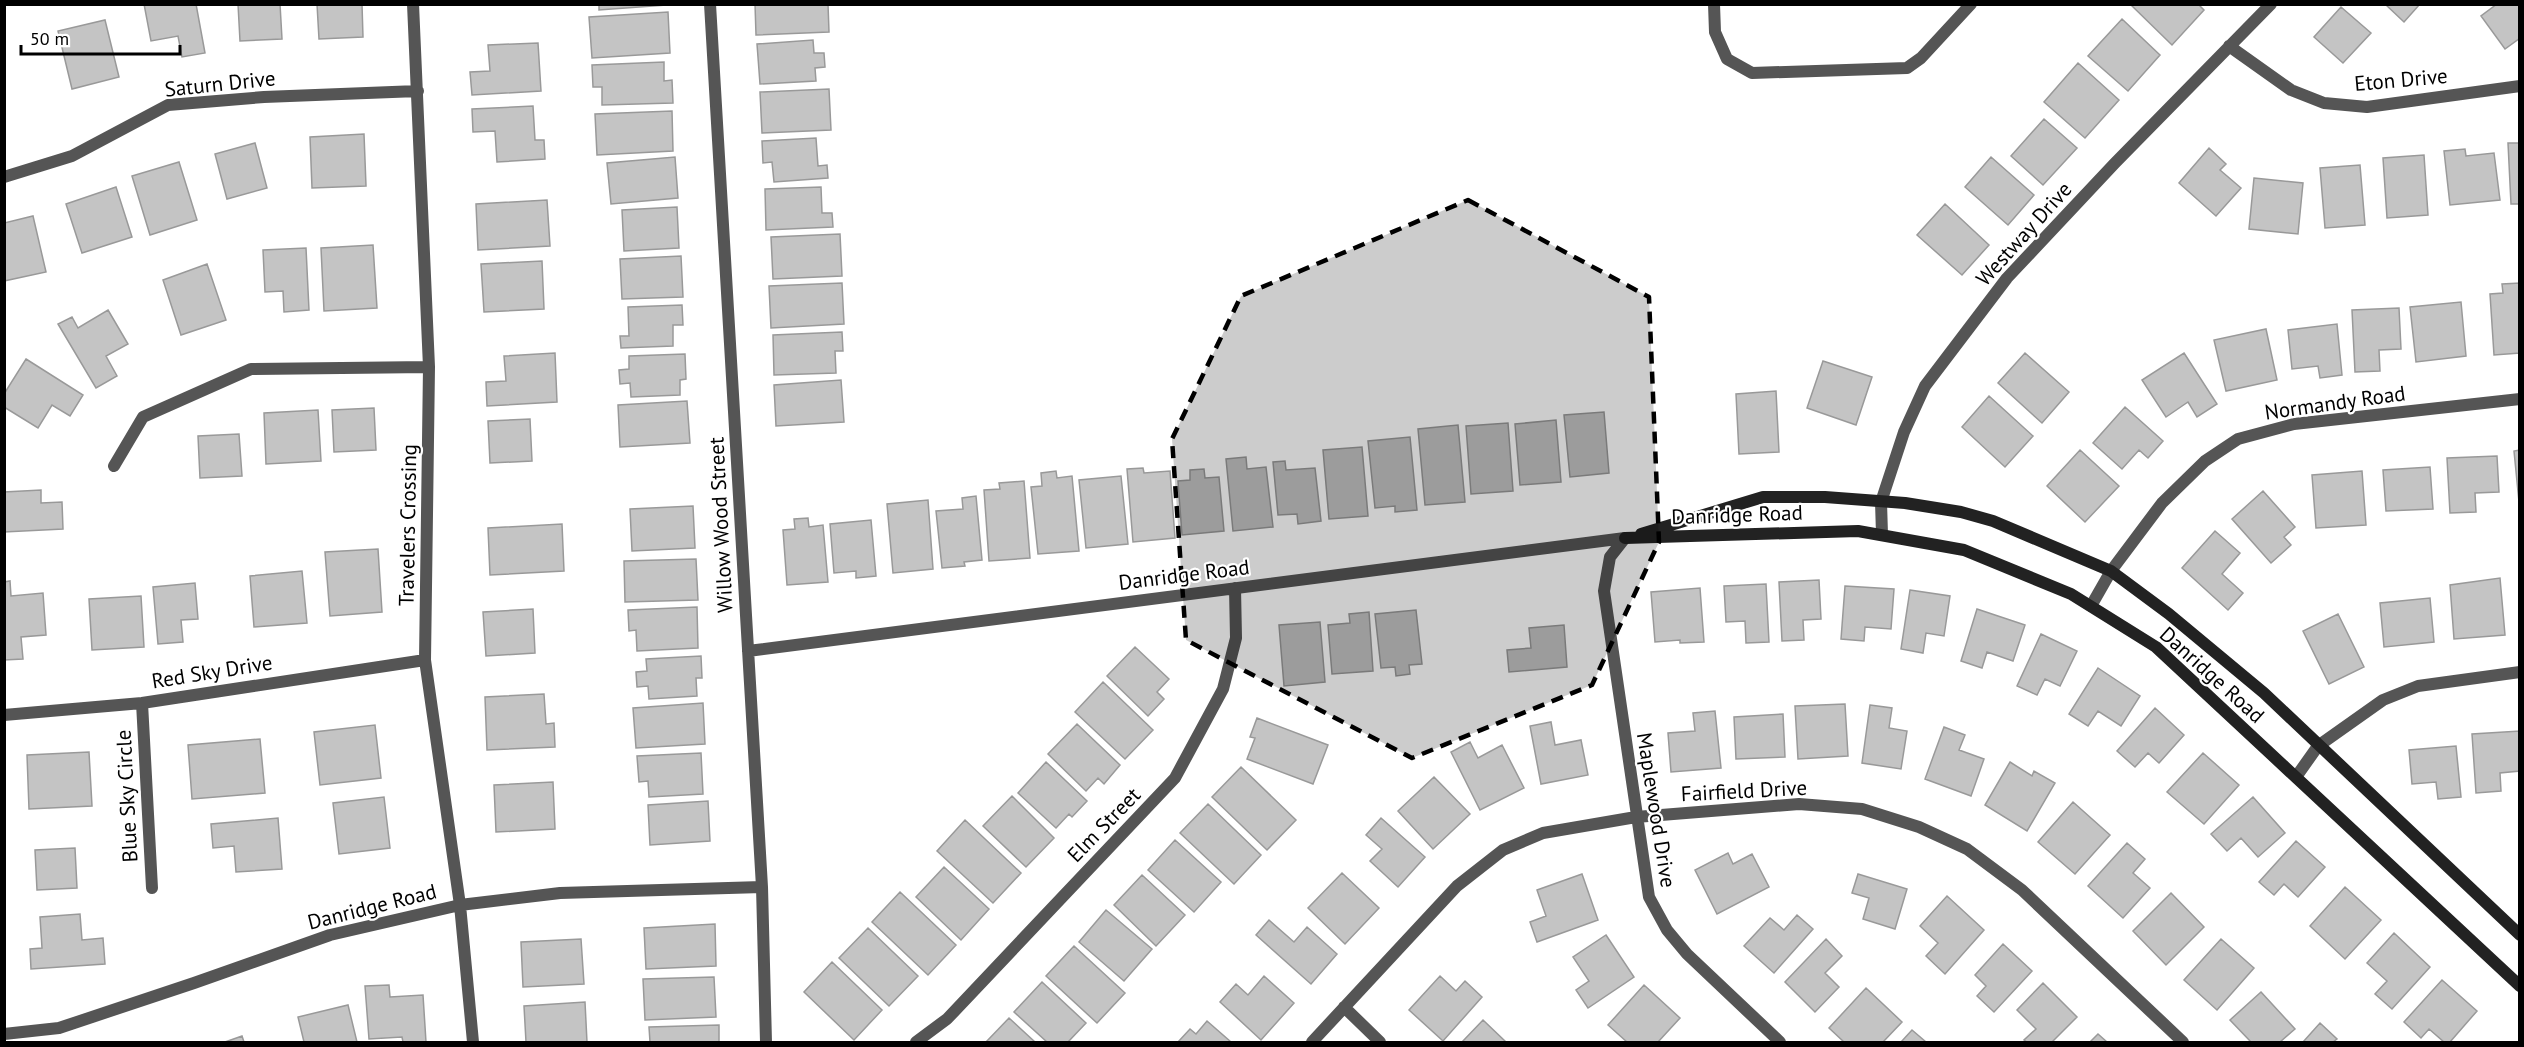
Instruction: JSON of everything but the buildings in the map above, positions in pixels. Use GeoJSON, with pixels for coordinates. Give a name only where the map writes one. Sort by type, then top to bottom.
{"type":"FeatureCollection","features":[{"type":"Feature","properties":{"kind":"street","name":"Travelers Crossing"},"geometry":{"type":"LineString","coordinates":[[413,4],[429,367],[425,660],[460,905],[473,1042]]}},
{"type":"Feature","properties":{"kind":"street","name":"Willow Wood Street"},"geometry":{"type":"LineString","coordinates":[[711,4],[762,887],[766,1042]]}},
{"type":"Feature","properties":{"kind":"street"},"geometry":{"type":"LineString","coordinates":[[1714,4],[1715,32],[1727,59],[1752,73],[1907,68],[1921,58],[1971,4]]}},
{"type":"Feature","properties":{"kind":"street","name":"Westway Drive"},"geometry":{"type":"LineString","coordinates":[[1882,534],[1881,502],[1904,432],[1925,386],[2007,278],[2115,163],[2271,4]]}},
{"type":"Feature","properties":{"kind":"street","name":"Eton Drive"},"geometry":{"type":"LineString","coordinates":[[2229,46],[2291,90],[2324,103],[2367,107],[2520,86]]}},
{"type":"Feature","properties":{"kind":"street","name":"Saturn Drive"},"geometry":{"type":"LineString","coordinates":[[4,177],[72,156],[168,105],[264,97],[418,91]]}},
{"type":"Feature","properties":{"kind":"street"},"geometry":{"type":"LineString","coordinates":[[114,466],[143,417],[250,369],[429,367]]}},
{"type":"Feature","properties":{"kind":"street","name":"Normandy Road"},"geometry":{"type":"LineString","coordinates":[[2091,606],[2111,571],[2162,503],[2205,461],[2238,439],[2294,424],[2520,399]]}},
{"type":"Feature","properties":{"kind":"street","name":"Danridge Road"},"geometry":{"type":"LineString","coordinates":[[1625,538],[1763,497],[1825,497],[1961,512],[1993,521],[2111,571],[2169,614],[2264,693],[2520,935]]}},
{"type":"Feature","properties":{"kind":"street","name":"Danridge Road"},"geometry":{"type":"LineString","coordinates":[[748,651],[1625,538],[1858,531],[1882,534],[1964,550],[2071,594],[2156,646],[2520,986]]}},
{"type":"Feature","properties":{"kind":"street","name":"Maplewood Drive"},"geometry":{"type":"LineString","coordinates":[[1625,538],[1610,557],[1604,591],[1649,897],[1667,930],[1687,954],[1780,1042]]}},
{"type":"Feature","properties":{"kind":"street","name":"Elm Street"},"geometry":{"type":"LineString","coordinates":[[916,1042],[947,1019],[1175,778],[1223,688],[1236,638],[1235,588]]}},
{"type":"Feature","properties":{"kind":"street","name":"Red Sky Drive"},"geometry":{"type":"LineString","coordinates":[[4,715],[142,703],[425,660]]}},
{"type":"Feature","properties":{"kind":"street"},"geometry":{"type":"LineString","coordinates":[[2296,777],[2318,746],[2383,699],[2418,686],[2520,672]]}},
{"type":"Feature","properties":{"kind":"street","name":"Blue Sky Circle"},"geometry":{"type":"LineString","coordinates":[[142,703],[152,888]]}},
{"type":"Feature","properties":{"kind":"street","name":"Fairfield Drive"},"geometry":{"type":"LineString","coordinates":[[1312,1042],[1457,886],[1503,850],[1542,833],[1636,817],[1799,804],[1862,809],[1919,827],[1967,849],[2022,890],[2183,1042]]}},
{"type":"Feature","properties":{"kind":"street","name":"Danridge Road"},"geometry":{"type":"LineString","coordinates":[[4,1034],[59,1028],[330,935],[460,905],[560,893],[762,887]]}},
{"type":"Feature","properties":{"kind":"street"},"geometry":{"type":"LineString","coordinates":[[1344,1007],[1380,1042]]}},
{"type":"Feature","properties":{"kind":"highlighted area"},"geometry":{"type":"Polygon","coordinates":[[[1468,200],[1649,297],[1659,542],[1592,685],[1412,758],[1186,640],[1172,439],[1241,296],[1468,200]]]}}]}
